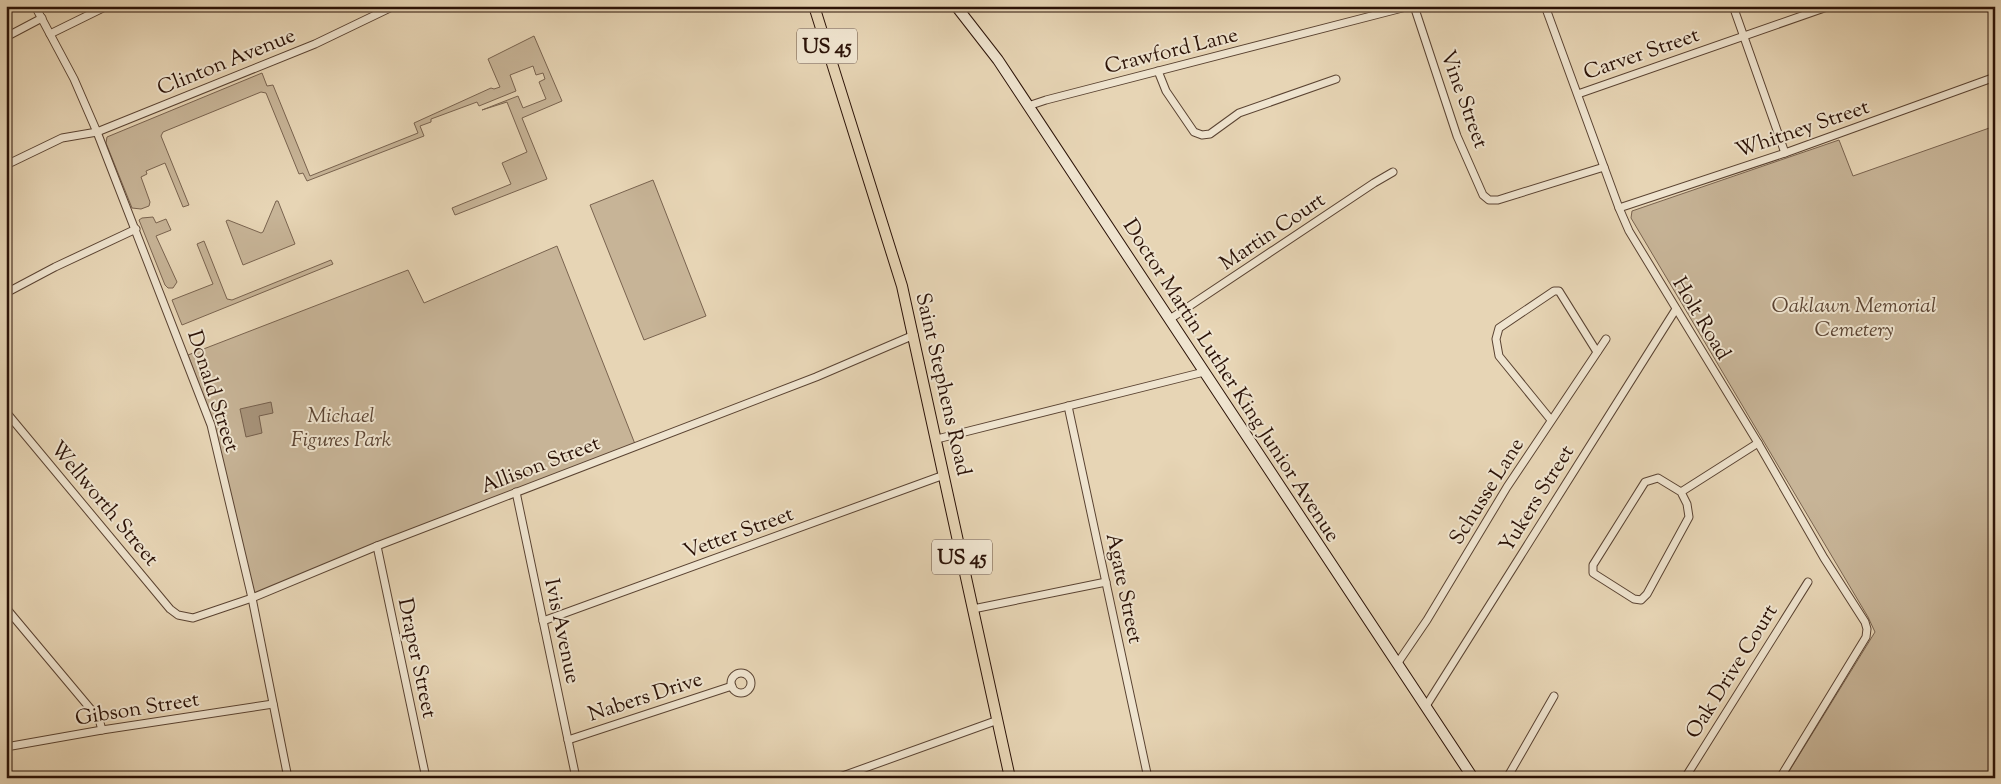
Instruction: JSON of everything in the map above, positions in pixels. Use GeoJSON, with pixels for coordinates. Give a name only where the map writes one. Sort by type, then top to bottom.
{"type":"FeatureCollection","features":[{"type":"Feature","properties":{"kind":"main road","name":"Saint Stephens Road"},"geometry":{"type":"LineString","coordinates":[[814,6],[902,286],[1010,778]]}},
{"type":"Feature","properties":{"kind":"main road","name":"Doctor Martin Luther King Junior Avenue"},"geometry":{"type":"LineString","coordinates":[[956,6],[998,60],[1473,778]]}},
{"type":"Feature","properties":{"kind":"street"},"geometry":{"type":"LineString","coordinates":[[6,36],[42,18],[35,6]]}},
{"type":"Feature","properties":{"kind":"street"},"geometry":{"type":"LineString","coordinates":[[50,34],[107,6]]}},
{"type":"Feature","properties":{"kind":"street","name":"Clinton Avenue"},"geometry":{"type":"LineString","coordinates":[[6,166],[62,138],[97,132],[315,44],[394,6]]}},
{"type":"Feature","properties":{"kind":"street","name":"Crawford Lane"},"geometry":{"type":"LineString","coordinates":[[1028,106],[1412,6]]}},
{"type":"Feature","properties":{"kind":"street","name":"Vine Street"},"geometry":{"type":"LineString","coordinates":[[1412,6],[1457,136],[1483,195],[1489,200],[1498,200],[1604,167]]}},
{"type":"Feature","properties":{"kind":"street","name":"Holt Road"},"geometry":{"type":"LineString","coordinates":[[1545,6],[1629,231],[1758,443],[1824,558],[1865,622],[1867,629],[1866,637],[1780,778]]}},
{"type":"Feature","properties":{"kind":"street"},"geometry":{"type":"LineString","coordinates":[[1733,6],[1785,153]]}},
{"type":"Feature","properties":{"kind":"street","name":"Carver Street"},"geometry":{"type":"LineString","coordinates":[[1578,94],[1830,6]]}},
{"type":"Feature","properties":{"kind":"street","name":"Donald Street"},"geometry":{"type":"LineString","coordinates":[[42,18],[74,79],[97,132],[212,425],[252,598],[288,778]]}},
{"type":"Feature","properties":{"kind":"street"},"geometry":{"type":"LineString","coordinates":[[1158,71],[1166,91],[1194,132],[1202,135],[1210,134],[1239,113],[1336,79]]}},
{"type":"Feature","properties":{"kind":"street","name":"Whitney Street"},"geometry":{"type":"LineString","coordinates":[[1619,208],[1785,153],[1995,77]]}},
{"type":"Feature","properties":{"kind":"street","name":"Martin Court"},"geometry":{"type":"LineString","coordinates":[[1170,319],[1393,172]]}},
{"type":"Feature","properties":{"kind":"street"},"geometry":{"type":"LineString","coordinates":[[6,293],[55,267],[136,229]]}},
{"type":"Feature","properties":{"kind":"street"},"geometry":{"type":"LineString","coordinates":[[1551,420],[1499,356],[1496,338],[1499,328],[1554,291],[1559,291],[1597,352]]}},
{"type":"Feature","properties":{"kind":"street","name":"Yukers Street"},"geometry":{"type":"LineString","coordinates":[[1426,706],[1676,308]]}},
{"type":"Feature","properties":{"kind":"street","name":"Allison Street"},"geometry":{"type":"LineString","coordinates":[[178,615],[193,618],[252,598],[376,546],[816,377],[914,335]]}},
{"type":"Feature","properties":{"kind":"street","name":"Schusse Lane"},"geometry":{"type":"LineString","coordinates":[[1398,664],[1428,620],[1507,487],[1606,338]]}},
{"type":"Feature","properties":{"kind":"street"},"geometry":{"type":"LineString","coordinates":[[937,439],[1204,372]]}},
{"type":"Feature","properties":{"kind":"street","name":"Agate Street"},"geometry":{"type":"LineString","coordinates":[[1068,406],[1148,778]]}},
{"type":"Feature","properties":{"kind":"street","name":"Wellworth Street"},"geometry":{"type":"LineString","coordinates":[[6,412],[170,609],[178,615]]}},
{"type":"Feature","properties":{"kind":"street"},"geometry":{"type":"LineString","coordinates":[[1681,492],[1758,443]]}},
{"type":"Feature","properties":{"kind":"street","name":"Vetter Street"},"geometry":{"type":"LineString","coordinates":[[543,621],[944,475]]}},
{"type":"Feature","properties":{"kind":"street"},"geometry":{"type":"LineString","coordinates":[[1658,478],[1681,492],[1687,504],[1689,517],[1647,594],[1641,600],[1634,599],[1593,573],[1593,565],[1645,482],[1658,478]]}},
{"type":"Feature","properties":{"kind":"street","name":"Ivis Avenue"},"geometry":{"type":"LineString","coordinates":[[516,492],[576,778]]}},
{"type":"Feature","properties":{"kind":"street","name":"Draper Street"},"geometry":{"type":"LineString","coordinates":[[376,546],[426,778]]}},
{"type":"Feature","properties":{"kind":"street"},"geometry":{"type":"LineString","coordinates":[[974,609],[1106,582]]}},
{"type":"Feature","properties":{"kind":"street","name":"Oak Drive Court"},"geometry":{"type":"LineString","coordinates":[[1685,778],[1808,582]]}},
{"type":"Feature","properties":{"kind":"street"},"geometry":{"type":"LineString","coordinates":[[6,608],[98,719],[102,730]]}},
{"type":"Feature","properties":{"kind":"street","name":"Nabers Drive"},"geometry":{"type":"LineString","coordinates":[[568,740],[732,686]]}},
{"type":"Feature","properties":{"kind":"street"},"geometry":{"type":"LineString","coordinates":[[1507,778],[1554,696]]}},
{"type":"Feature","properties":{"kind":"street","name":"Gibson Street"},"geometry":{"type":"LineString","coordinates":[[6,747],[102,730],[273,704]]}},
{"type":"Feature","properties":{"kind":"street"},"geometry":{"type":"LineString","coordinates":[[837,778],[998,720]]}},
{"type":"Feature","properties":{"kind":"green space"},"geometry":{"type":"Polygon","coordinates":[[[534,36],[562,101],[522,118],[547,179],[455,215],[452,208],[511,184],[502,163],[527,152],[507,102],[482,110],[518,96],[523,108],[546,99],[539,82],[545,79],[543,73],[536,75],[533,66],[510,75],[516,91],[479,106],[477,102],[431,119],[431,122],[420,126],[424,136],[307,181],[303,173],[299,174],[266,93],[261,92],[163,132],[161,136],[189,205],[183,207],[165,163],[146,171],[147,174],[141,177],[150,202],[149,206],[141,209],[132,208],[106,143],[107,137],[262,73],[267,86],[273,85],[310,176],[418,133],[414,123],[491,88],[500,87],[488,59],[534,36]]]}},
{"type":"Feature","properties":{"kind":"green space","name":"Oaklawn Memorial Cemetery"},"geometry":{"type":"Polygon","coordinates":[[[1995,126],[1995,778],[1785,778],[1875,632],[1868,617],[1631,218],[1632,211],[1839,140],[1853,176],[1995,126]]]}},
{"type":"Feature","properties":{"kind":"green space"},"geometry":{"type":"Polygon","coordinates":[[[653,180],[706,316],[644,340],[590,205],[653,180]]]}},
{"type":"Feature","properties":{"kind":"green space"},"geometry":{"type":"Polygon","coordinates":[[[276,201],[278,201],[295,244],[243,265],[226,221],[228,220],[261,233],[276,201]]]}},
{"type":"Feature","properties":{"kind":"green space"},"geometry":{"type":"Polygon","coordinates":[[[153,217],[156,223],[166,219],[171,230],[156,236],[177,282],[173,288],[168,288],[165,285],[139,220],[153,217]]]}},
{"type":"Feature","properties":{"kind":"green space"},"geometry":{"type":"Polygon","coordinates":[[[204,241],[227,299],[232,300],[331,260],[333,264],[182,325],[172,300],[213,284],[197,244],[204,241]]]}},
{"type":"Feature","properties":{"kind":"green space","name":"Michael Figures Park"},"geometry":{"type":"Polygon","coordinates":[[[557,246],[635,444],[253,594],[214,425],[188,355],[408,270],[424,303],[557,246]]]}},
{"type":"Feature","properties":{"kind":"shaded area"},"geometry":{"type":"Polygon","coordinates":[[[271,402],[273,413],[259,416],[262,433],[246,437],[240,409],[271,402]]]}}]}
